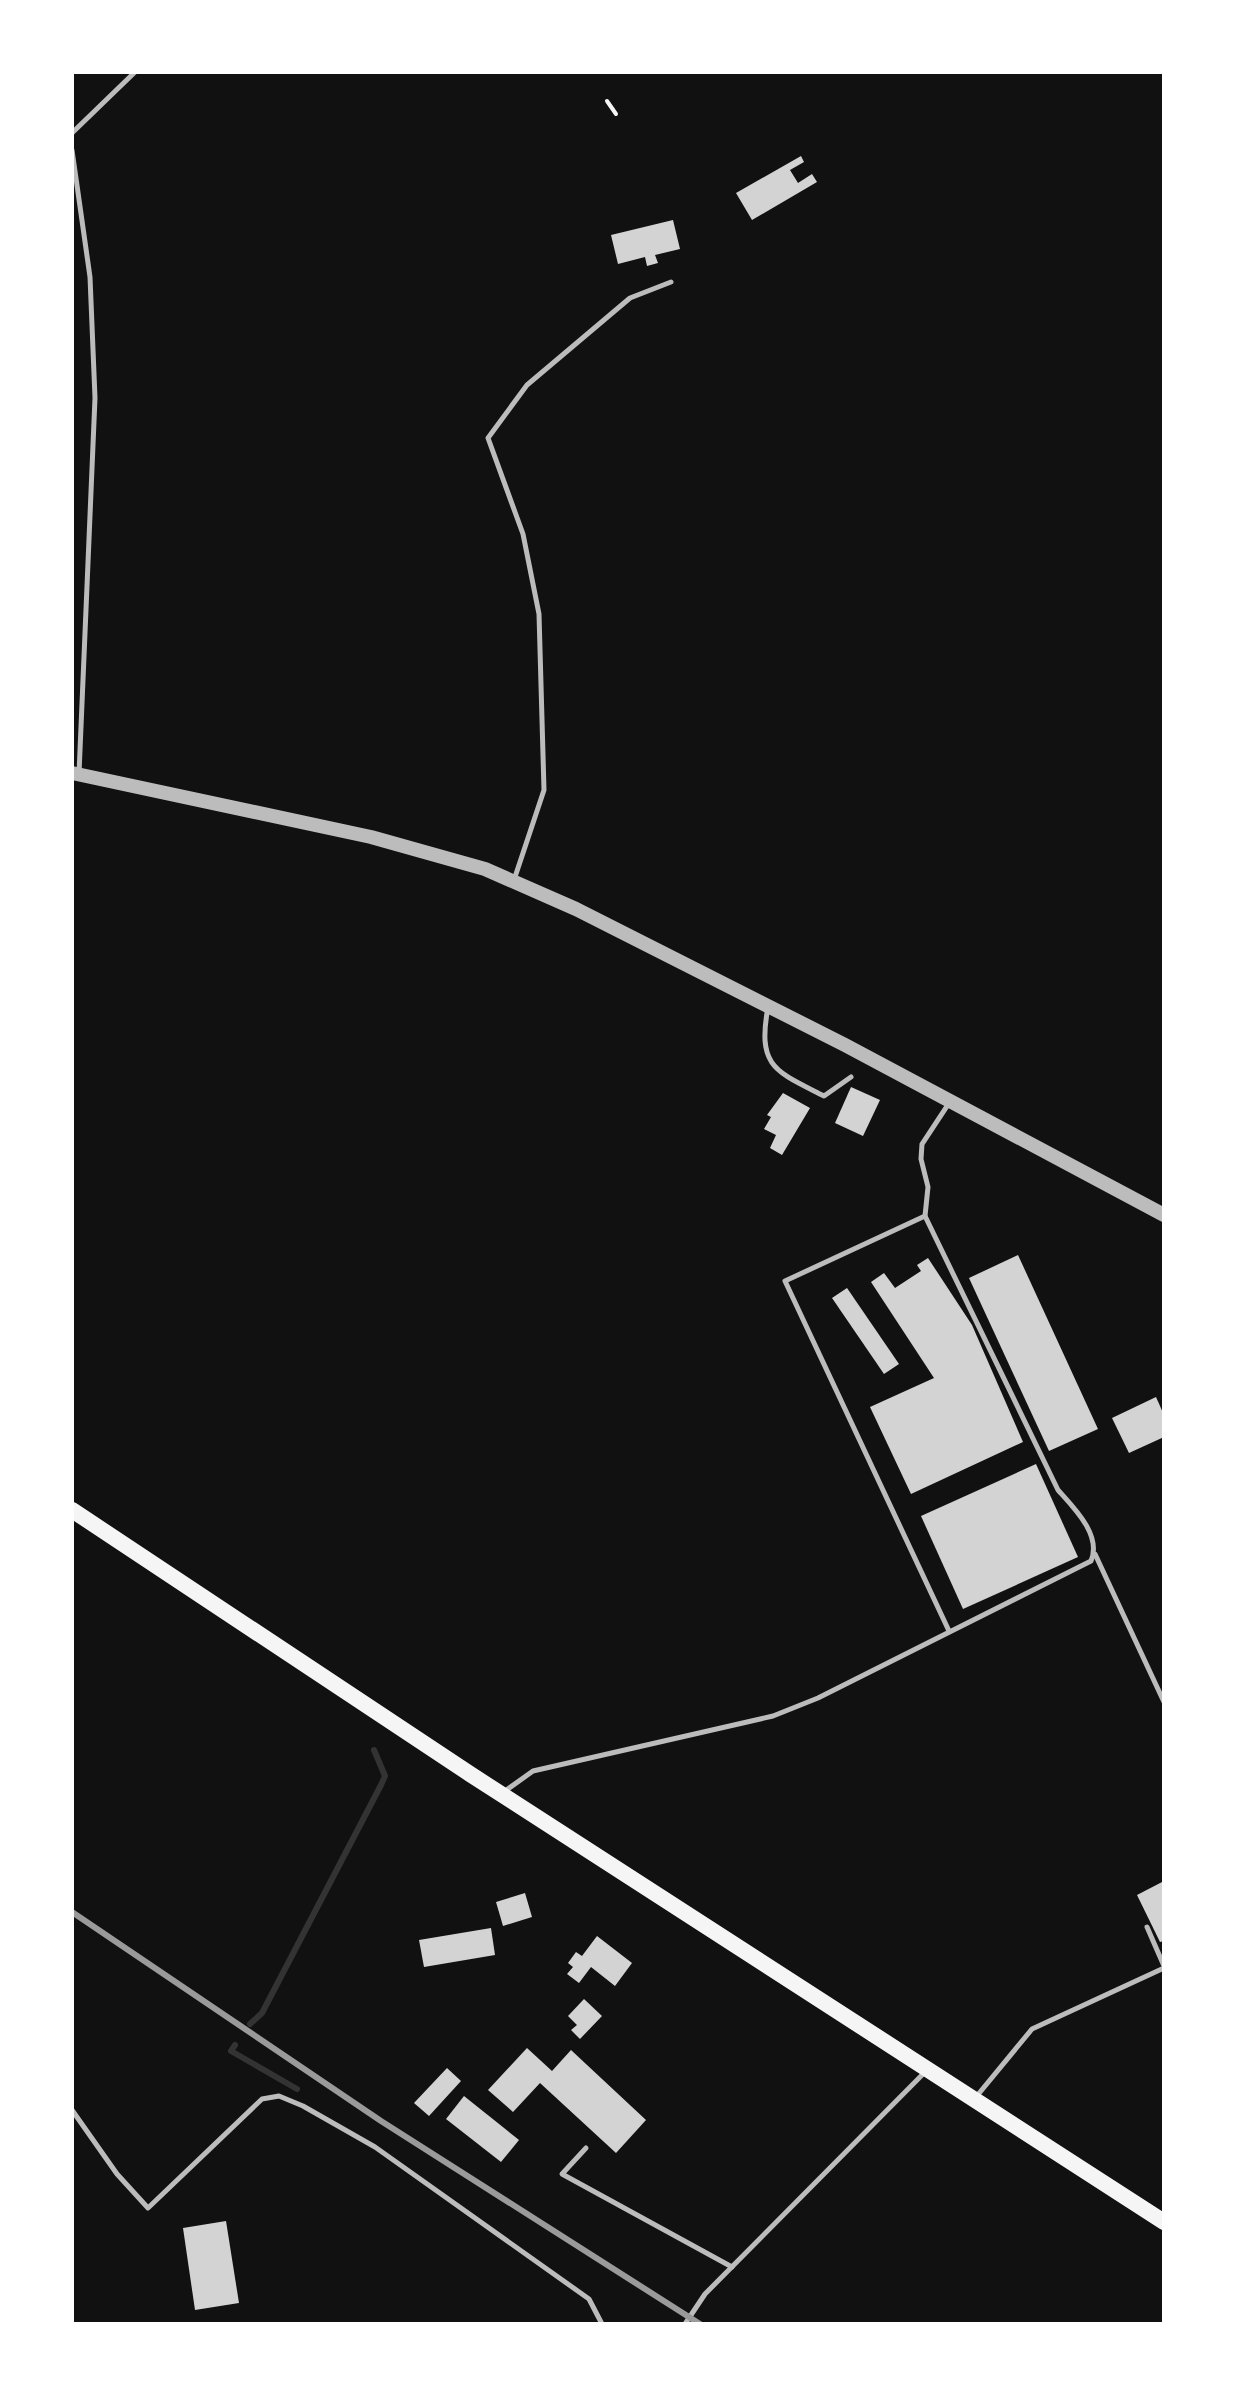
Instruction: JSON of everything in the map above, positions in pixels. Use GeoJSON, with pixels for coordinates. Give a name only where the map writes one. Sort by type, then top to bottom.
{"type":"FeatureCollection","features":[{"type":"Feature","properties":{"kind":"main road"},"geometry":{"type":"LineString","coordinates":[[72,1510],[501,1794],[1164,2222]]}},
{"type":"Feature","properties":{"kind":"street"},"geometry":{"type":"LineString","coordinates":[[75,774],[371,837],[485,869],[768,1006],[1164,1215]]}},
{"type":"Feature","properties":{"kind":"lane"},"geometry":{"type":"LineString","coordinates":[[72,133],[135,72]]}},
{"type":"Feature","properties":{"kind":"lane"},"geometry":{"type":"LineString","coordinates":[[72,150],[90,277],[95,398],[75,774]]}},
{"type":"Feature","properties":{"kind":"lane"},"geometry":{"type":"LineString","coordinates":[[514,881],[544,790],[539,614],[523,534],[488,438],[527,385],[630,298],[671,282]]}},
{"type":"Feature","properties":{"kind":"lane"},"geometry":{"type":"LineString","coordinates":[[768,1006],[763,1043],[768,1061],[781,1074],[824,1096],[851,1077]]}},
{"type":"Feature","properties":{"kind":"lane"},"geometry":{"type":"LineString","coordinates":[[950,1101],[922,1144],[928,1187],[925,1216],[1058,1490],[1081,1515],[1095,1553],[1164,1702]]}},
{"type":"Feature","properties":{"kind":"lane"},"geometry":{"type":"LineString","coordinates":[[925,1216],[785,1281],[949,1631]]}},
{"type":"Feature","properties":{"kind":"lane"},"geometry":{"type":"LineString","coordinates":[[501,1794],[533,1771],[773,1716],[818,1698],[1091,1561],[1095,1553]]}},
{"type":"Feature","properties":{"kind":"lane"},"geometry":{"type":"LineString","coordinates":[[975,2098],[1008,2054],[1032,2029],[1164,1967],[1147,1927]]}},
{"type":"Feature","properties":{"kind":"lane"},"geometry":{"type":"LineString","coordinates":[[685,2324],[705,2294],[928,2068]]}},
{"type":"Feature","properties":{"kind":"lane"},"geometry":{"type":"LineString","coordinates":[[72,2110],[117,2174],[148,2208],[262,2099],[279,2096],[303,2106],[375,2147],[589,2299],[602,2324]]}},
{"type":"Feature","properties":{"kind":"lane"},"geometry":{"type":"LineString","coordinates":[[586,2148],[562,2174],[732,2267]]}},
{"type":"Feature","properties":{"kind":"path"},"geometry":{"type":"LineString","coordinates":[[607,101],[616,114]]}},
{"type":"Feature","properties":{"kind":"building"},"geometry":{"type":"Polygon","coordinates":[[[801,156],[804,162],[790,170],[798,183],[812,174],[817,182],[752,220],[736,193],[801,156]]]}},
{"type":"Feature","properties":{"kind":"building"},"geometry":{"type":"Polygon","coordinates":[[[673,220],[680,249],[655,255],[658,263],[647,266],[645,257],[618,264],[611,235],[673,220]]]}},
{"type":"Feature","properties":{"kind":"building"},"geometry":{"type":"Polygon","coordinates":[[[851,1087],[880,1100],[863,1136],[835,1123],[851,1087]]]}},
{"type":"Feature","properties":{"kind":"building"},"geometry":{"type":"Polygon","coordinates":[[[783,1093],[810,1108],[782,1155],[770,1148],[776,1135],[764,1129],[771,1117],[767,1115],[783,1093]]]}},
{"type":"Feature","properties":{"kind":"building"},"geometry":{"type":"Polygon","coordinates":[[[1018,1255],[1098,1429],[1049,1451],[969,1278],[1018,1255]]]}},
{"type":"Feature","properties":{"kind":"building"},"geometry":{"type":"Polygon","coordinates":[[[928,1258],[972,1325],[1023,1442],[911,1494],[870,1407],[934,1378],[871,1282],[884,1273],[895,1288],[921,1271],[917,1265],[928,1258]]]}},
{"type":"Feature","properties":{"kind":"building"},"geometry":{"type":"Polygon","coordinates":[[[847,1288],[899,1364],[884,1374],[832,1298],[847,1288]]]}},
{"type":"Feature","properties":{"kind":"building"},"geometry":{"type":"Polygon","coordinates":[[[1156,1397],[1164,1415],[1164,1437],[1129,1453],[1112,1418],[1156,1397]]]}},
{"type":"Feature","properties":{"kind":"building"},"geometry":{"type":"Polygon","coordinates":[[[1036,1464],[1078,1557],[963,1609],[921,1516],[1036,1464]]]}},
{"type":"Feature","properties":{"kind":"building"},"geometry":{"type":"Polygon","coordinates":[[[1164,1881],[1164,1941],[1160,1942],[1137,1895],[1164,1881]]]}},
{"type":"Feature","properties":{"kind":"building"},"geometry":{"type":"Polygon","coordinates":[[[525,1893],[532,1917],[503,1926],[496,1902],[525,1893]]]}},
{"type":"Feature","properties":{"kind":"building"},"geometry":{"type":"Polygon","coordinates":[[[491,1928],[495,1955],[424,1967],[419,1940],[491,1928]]]}},
{"type":"Feature","properties":{"kind":"building"},"geometry":{"type":"Polygon","coordinates":[[[597,1936],[632,1963],[615,1986],[591,1967],[579,1983],[567,1974],[573,1967],[568,1963],[576,1952],[582,1956],[597,1936]]]}},
{"type":"Feature","properties":{"kind":"building"},"geometry":{"type":"Polygon","coordinates":[[[584,1999],[602,2016],[580,2039],[571,2030],[577,2025],[568,2016],[584,1999]]]}},
{"type":"Feature","properties":{"kind":"building"},"geometry":{"type":"Polygon","coordinates":[[[527,2048],[552,2071],[571,2050],[646,2120],[616,2153],[540,2083],[513,2112],[488,2090],[527,2048]]]}},
{"type":"Feature","properties":{"kind":"building"},"geometry":{"type":"Polygon","coordinates":[[[447,2068],[461,2081],[429,2116],[414,2103],[447,2068]]]}},
{"type":"Feature","properties":{"kind":"building"},"geometry":{"type":"Polygon","coordinates":[[[464,2096],[519,2140],[501,2162],[446,2119],[464,2096]]]}},
{"type":"Feature","properties":{"kind":"building"},"geometry":{"type":"Polygon","coordinates":[[[226,2221],[239,2303],[195,2310],[183,2228],[226,2221]]]}},
{"type":"Feature","properties":{"kind":"waterway"},"geometry":{"type":"LineString","coordinates":[[250,2024],[262,2013],[381,1785],[385,1776],[374,1750]]}},
{"type":"Feature","properties":{"kind":"waterway"},"geometry":{"type":"LineString","coordinates":[[235,2045],[231,2051],[297,2089]]}},
{"type":"Feature","properties":{"kind":"railway"},"geometry":{"type":"LineString","coordinates":[[72,1912],[381,2121],[700,2324]]}}]}
